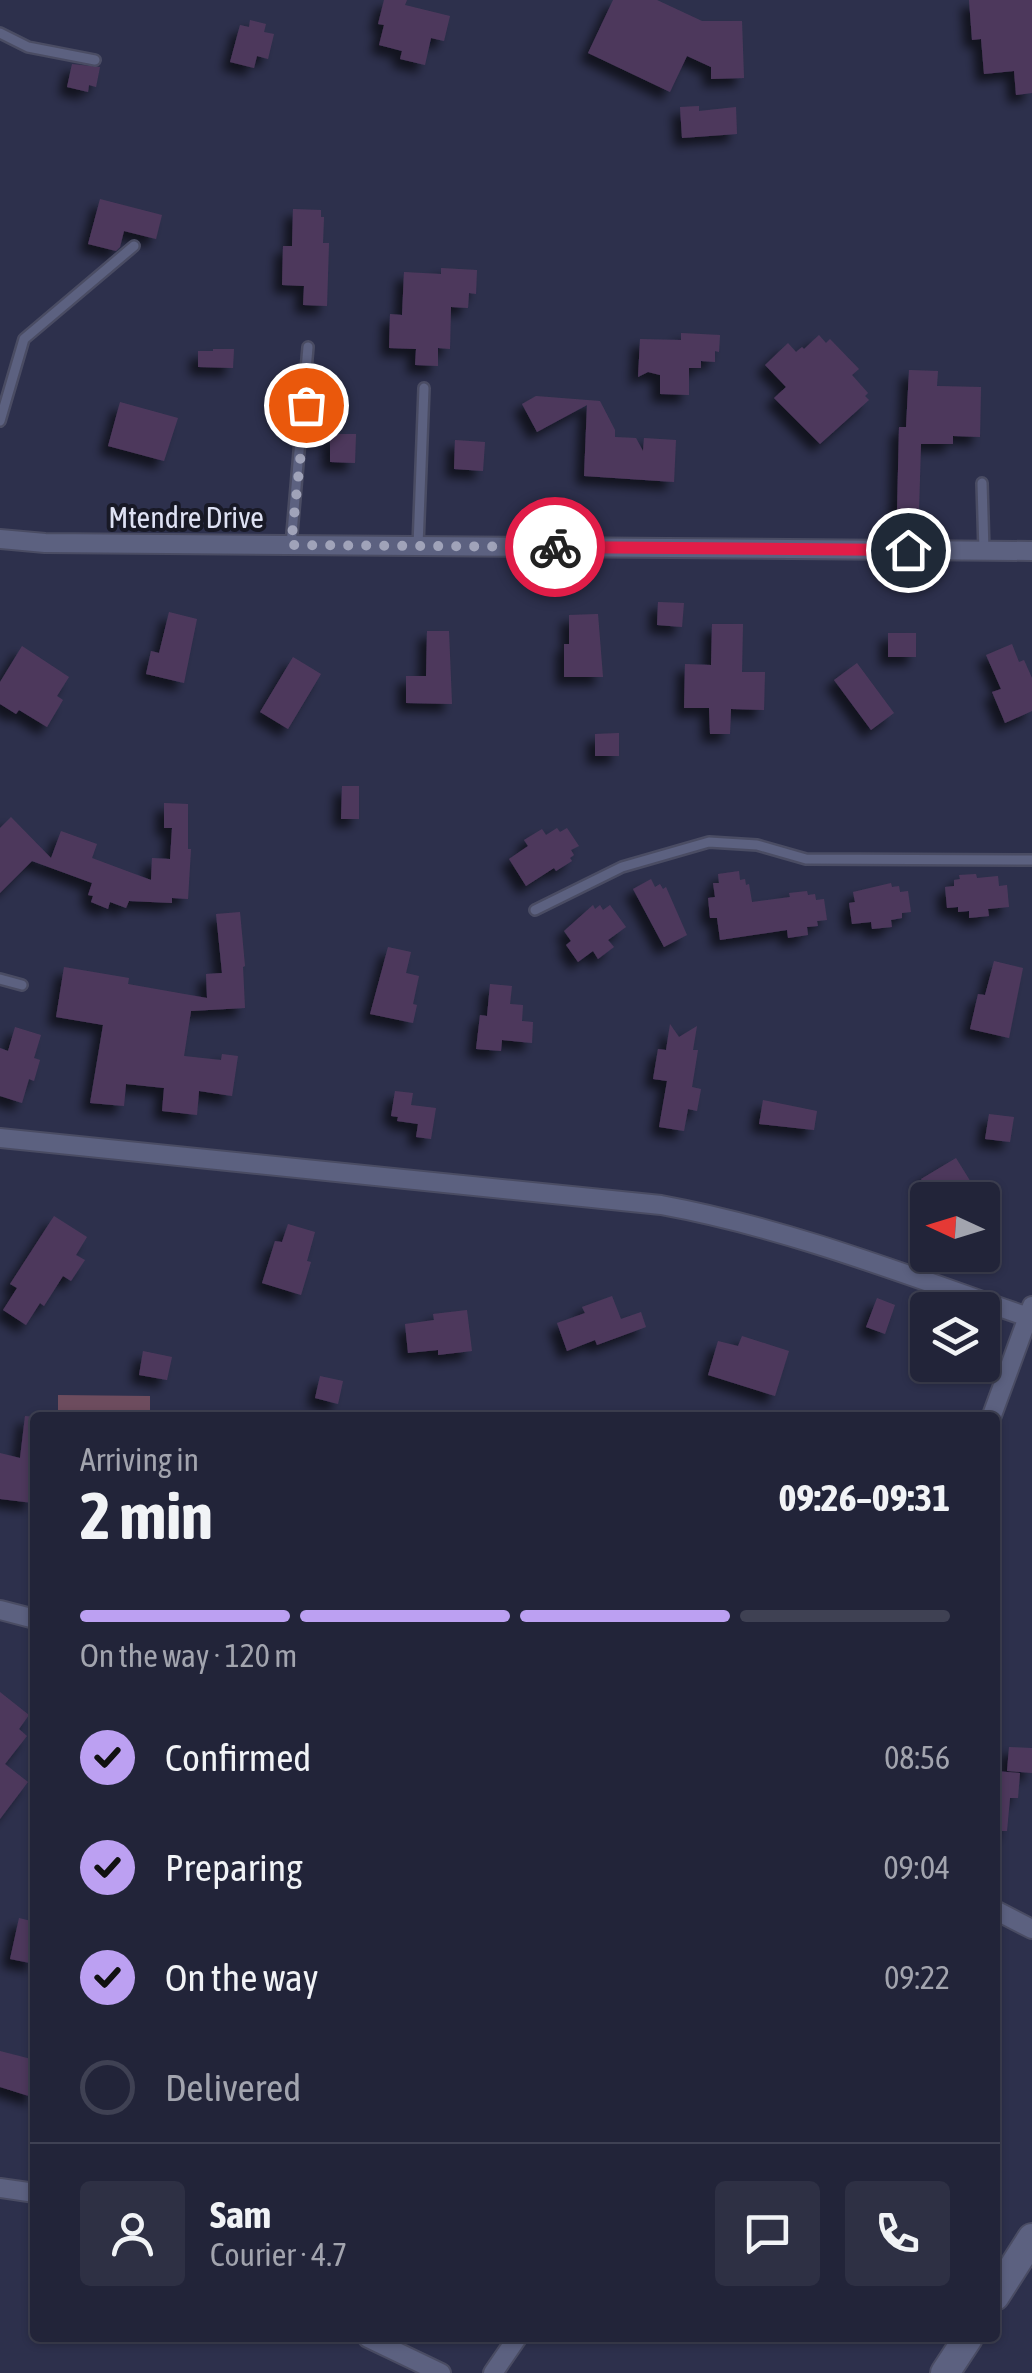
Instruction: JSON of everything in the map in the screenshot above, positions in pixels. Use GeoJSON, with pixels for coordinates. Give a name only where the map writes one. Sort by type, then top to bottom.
{"type":"FeatureCollection","features":[{"type":"Feature","properties":{"kind":"street","name":"Mtendre Drive"},"geometry":{"type":"LineString","coordinates":[[0,540],[1032,552]]}},
{"type":"Feature","properties":{"kind":"street"},"geometry":{"type":"LineString","coordinates":[[0,1138],[662,1205],[718,1215],[1030,1311],[992,1412]]}},
{"type":"Feature","properties":{"kind":"street"},"geometry":{"type":"LineString","coordinates":[[0,1610],[30,1618]]}},
{"type":"Feature","properties":{"kind":"street"},"geometry":{"type":"LineString","coordinates":[[1000,1913],[1032,1929]]}},
{"type":"Feature","properties":{"kind":"street"},"geometry":{"type":"LineString","coordinates":[[0,2188],[30,2192]]}},
{"type":"Feature","properties":{"kind":"street"},"geometry":{"type":"LineString","coordinates":[[1000,2288],[1032,2238]]}},
{"type":"Feature","properties":{"kind":"street"},"geometry":{"type":"LineString","coordinates":[[376,2342],[441,2373]]}},
{"type":"Feature","properties":{"kind":"street"},"geometry":{"type":"LineString","coordinates":[[493,2373],[514,2342]]}},
{"type":"Feature","properties":{"kind":"street"},"geometry":{"type":"LineString","coordinates":[[945,2373],[965,2342]]}},
{"type":"Feature","properties":{"kind":"lane"},"geometry":{"type":"LineString","coordinates":[[0,34],[28,47],[95,60]]}},
{"type":"Feature","properties":{"kind":"lane"},"geometry":{"type":"LineString","coordinates":[[0,421],[24,339],[134,246]]}},
{"type":"Feature","properties":{"kind":"lane"},"geometry":{"type":"LineString","coordinates":[[291,545],[308,347]]}},
{"type":"Feature","properties":{"kind":"lane"},"geometry":{"type":"LineString","coordinates":[[418,546],[424,388]]}},
{"type":"Feature","properties":{"kind":"lane"},"geometry":{"type":"LineString","coordinates":[[982,483],[984,551]]}},
{"type":"Feature","properties":{"kind":"lane"},"geometry":{"type":"LineString","coordinates":[[536,910],[622,867],[709,842],[757,845],[806,859],[1032,860]]}},
{"type":"Feature","properties":{"kind":"lane"},"geometry":{"type":"LineString","coordinates":[[0,979],[22,985]]}},
{"type":"Feature","properties":{"kind":"shaded area"},"geometry":{"type":"Polygon","coordinates":[[[58,1395],[150,1396],[150,1412],[58,1412],[58,1395]]]}},
{"type":"Feature","properties":{"kind":"building"},"geometry":{"type":"Polygon","coordinates":[[[384,0],[407,0],[405,5],[450,16],[444,41],[431,38],[425,65],[400,59],[402,51],[379,45],[384,25],[378,24],[384,0]]]}},
{"type":"Feature","properties":{"kind":"building"},"geometry":{"type":"Polygon","coordinates":[[[613,0],[657,0],[702,21],[742,21],[744,78],[711,79],[711,67],[687,56],[670,92],[588,53],[613,0]]]}},
{"type":"Feature","properties":{"kind":"building"},"geometry":{"type":"Polygon","coordinates":[[[969,0],[1032,0],[1032,93],[1016,95],[1014,71],[984,74],[981,39],[972,40],[969,0]]]}},
{"type":"Feature","properties":{"kind":"building"},"geometry":{"type":"Polygon","coordinates":[[[250,20],[266,24],[264,32],[274,34],[268,59],[257,56],[254,68],[230,62],[240,25],[249,27],[250,20]]]}},
{"type":"Feature","properties":{"kind":"building"},"geometry":{"type":"Polygon","coordinates":[[[72,64],[100,67],[96,87],[89,85],[88,92],[67,87],[72,64]]]}},
{"type":"Feature","properties":{"kind":"building"},"geometry":{"type":"Polygon","coordinates":[[[699,106],[699,111],[736,107],[737,134],[682,138],[680,107],[699,106]]]}},
{"type":"Feature","properties":{"kind":"building"},"geometry":{"type":"Polygon","coordinates":[[[100,199],[162,215],[156,239],[124,231],[116,251],[88,244],[100,199]]]}},
{"type":"Feature","properties":{"kind":"building"},"geometry":{"type":"Polygon","coordinates":[[[293,209],[321,210],[324,217],[323,243],[329,243],[327,306],[303,305],[304,286],[282,285],[283,246],[292,246],[293,209]]]}},
{"type":"Feature","properties":{"kind":"building"},"geometry":{"type":"Polygon","coordinates":[[[441,268],[477,270],[476,294],[469,293],[468,308],[451,307],[450,349],[438,348],[438,366],[415,365],[416,349],[389,348],[390,314],[402,315],[404,272],[441,274],[441,268]]]}},
{"type":"Feature","properties":{"kind":"building"},"geometry":{"type":"Polygon","coordinates":[[[681,333],[720,335],[719,352],[715,351],[715,362],[701,361],[701,368],[689,368],[689,395],[660,394],[660,375],[648,372],[638,377],[640,339],[681,340],[681,333]]]}},
{"type":"Feature","properties":{"kind":"building"},"geometry":{"type":"Polygon","coordinates":[[[819,335],[826,343],[830,339],[859,369],[852,375],[868,393],[865,396],[869,400],[820,444],[774,398],[786,387],[765,365],[788,343],[796,352],[819,335]]]}},
{"type":"Feature","properties":{"kind":"building"},"geometry":{"type":"Polygon","coordinates":[[[234,349],[233,368],[198,367],[198,351],[234,349]]]}},
{"type":"Feature","properties":{"kind":"building"},"geometry":{"type":"Polygon","coordinates":[[[909,370],[938,371],[937,386],[981,387],[980,437],[953,436],[953,444],[921,444],[919,511],[897,511],[899,427],[906,427],[909,370]]]}},
{"type":"Feature","properties":{"kind":"building"},"geometry":{"type":"Polygon","coordinates":[[[536,396],[600,401],[615,437],[636,438],[643,451],[644,438],[676,440],[674,482],[584,476],[587,405],[537,432],[522,404],[536,396]]]}},
{"type":"Feature","properties":{"kind":"building"},"geometry":{"type":"Polygon","coordinates":[[[120,402],[178,418],[164,461],[108,446],[120,402]]]}},
{"type":"Feature","properties":{"kind":"building"},"geometry":{"type":"Polygon","coordinates":[[[330,434],[356,434],[355,463],[330,462],[330,434]]]}},
{"type":"Feature","properties":{"kind":"building"},"geometry":{"type":"Polygon","coordinates":[[[455,440],[485,442],[483,471],[454,469],[455,440]]]}},
{"type":"Feature","properties":{"kind":"building"},"geometry":{"type":"Polygon","coordinates":[[[658,602],[684,603],[682,627],[657,625],[658,602]]]}},
{"type":"Feature","properties":{"kind":"building"},"geometry":{"type":"Polygon","coordinates":[[[169,612],[197,619],[184,683],[146,674],[151,651],[159,653],[169,612]]]}},
{"type":"Feature","properties":{"kind":"building"},"geometry":{"type":"Polygon","coordinates":[[[598,614],[603,677],[564,677],[569,615],[598,614]]]}},
{"type":"Feature","properties":{"kind":"building"},"geometry":{"type":"Polygon","coordinates":[[[712,624],[743,624],[742,672],[765,672],[764,710],[731,709],[730,734],[710,734],[709,708],[684,708],[685,664],[711,665],[712,624]]]}},
{"type":"Feature","properties":{"kind":"building"},"geometry":{"type":"Polygon","coordinates":[[[427,631],[449,631],[452,704],[406,703],[406,676],[426,676],[427,631]]]}},
{"type":"Feature","properties":{"kind":"building"},"geometry":{"type":"Polygon","coordinates":[[[888,633],[916,633],[916,657],[888,657],[888,633]]]}},
{"type":"Feature","properties":{"kind":"building"},"geometry":{"type":"Polygon","coordinates":[[[1012,644],[1019,662],[1024,660],[1032,678],[1032,711],[1005,723],[992,692],[1001,689],[986,655],[1012,644]]]}},
{"type":"Feature","properties":{"kind":"building"},"geometry":{"type":"Polygon","coordinates":[[[22,646],[69,677],[57,696],[63,700],[47,727],[0,704],[0,682],[22,646]]]}},
{"type":"Feature","properties":{"kind":"building"},"geometry":{"type":"Polygon","coordinates":[[[293,657],[321,674],[288,729],[260,712],[293,657]]]}},
{"type":"Feature","properties":{"kind":"building"},"geometry":{"type":"Polygon","coordinates":[[[857,663],[894,713],[871,730],[834,680],[857,663]]]}},
{"type":"Feature","properties":{"kind":"building"},"geometry":{"type":"Polygon","coordinates":[[[619,733],[619,756],[595,756],[595,734],[619,733]]]}},
{"type":"Feature","properties":{"kind":"building"},"geometry":{"type":"Polygon","coordinates":[[[342,786],[359,786],[359,819],[341,819],[342,786]]]}},
{"type":"Feature","properties":{"kind":"building"},"geometry":{"type":"Polygon","coordinates":[[[164,803],[188,804],[188,899],[172,898],[172,903],[129,901],[126,908],[110,902],[108,909],[91,902],[93,896],[88,895],[92,883],[32,861],[0,893],[0,828],[11,817],[51,858],[61,831],[97,844],[92,858],[151,880],[152,858],[170,859],[172,828],[164,828],[164,803]]]}},
{"type":"Feature","properties":{"kind":"building"},"geometry":{"type":"Polygon","coordinates":[[[557,828],[560,832],[567,828],[579,846],[571,850],[572,861],[526,886],[509,859],[528,846],[524,840],[542,829],[546,835],[557,828]]]}},
{"type":"Feature","properties":{"kind":"building"},"geometry":{"type":"Polygon","coordinates":[[[739,871],[740,880],[749,884],[752,902],[807,891],[808,895],[815,894],[816,900],[824,899],[827,920],[807,927],[808,935],[788,938],[787,930],[720,940],[717,918],[710,918],[708,898],[715,897],[713,883],[719,883],[718,874],[739,871]]]}},
{"type":"Feature","properties":{"kind":"building"},"geometry":{"type":"Polygon","coordinates":[[[976,874],[977,878],[998,876],[999,886],[1007,885],[1009,907],[988,909],[989,916],[969,918],[969,911],[947,908],[945,887],[954,886],[959,875],[976,874]]]}},
{"type":"Feature","properties":{"kind":"building"},"geometry":{"type":"Polygon","coordinates":[[[651,879],[655,887],[666,887],[687,935],[664,947],[633,889],[651,879]]]}},
{"type":"Feature","properties":{"kind":"building"},"geometry":{"type":"Polygon","coordinates":[[[891,883],[892,887],[899,886],[900,892],[908,891],[911,912],[891,920],[892,927],[872,929],[871,922],[852,924],[849,903],[855,902],[853,892],[891,883]]]}},
{"type":"Feature","properties":{"kind":"building"},"geometry":{"type":"Polygon","coordinates":[[[593,905],[595,909],[600,905],[603,910],[610,905],[626,927],[608,940],[614,947],[598,959],[593,951],[578,962],[566,945],[571,941],[564,931],[593,905]]]}},
{"type":"Feature","properties":{"kind":"building"},"geometry":{"type":"Polygon","coordinates":[[[240,912],[245,1008],[191,1011],[184,1056],[221,1060],[222,1054],[238,1056],[232,1096],[199,1091],[197,1115],[162,1111],[164,1088],[126,1084],[124,1106],[90,1103],[103,1025],[56,1017],[64,967],[129,978],[128,984],[207,998],[206,974],[222,973],[216,914],[240,912]]]}},
{"type":"Feature","properties":{"kind":"building"},"geometry":{"type":"Polygon","coordinates":[[[388,947],[411,952],[406,973],[419,976],[413,1023],[370,1014],[388,947]]]}},
{"type":"Feature","properties":{"kind":"building"},"geometry":{"type":"Polygon","coordinates":[[[994,961],[1023,968],[1009,1038],[970,1029],[978,994],[985,995],[994,961]]]}},
{"type":"Feature","properties":{"kind":"building"},"geometry":{"type":"Polygon","coordinates":[[[490,984],[512,986],[510,1004],[523,1005],[522,1021],[533,1022],[532,1043],[502,1040],[501,1051],[476,1049],[480,1015],[487,1016],[490,984]]]}},
{"type":"Feature","properties":{"kind":"building"},"geometry":{"type":"Polygon","coordinates":[[[670,1024],[679,1037],[697,1026],[692,1087],[701,1089],[697,1111],[688,1109],[684,1131],[659,1127],[667,1081],[653,1079],[658,1049],[666,1050],[670,1024]]]}},
{"type":"Feature","properties":{"kind":"building"},"geometry":{"type":"Polygon","coordinates":[[[15,1027],[41,1035],[34,1058],[40,1060],[22,1103],[0,1096],[0,1048],[8,1051],[15,1027]]]}},
{"type":"Feature","properties":{"kind":"building"},"geometry":{"type":"Polygon","coordinates":[[[395,1091],[413,1093],[411,1105],[436,1108],[431,1139],[416,1137],[418,1124],[397,1121],[398,1117],[391,1116],[395,1091]]]}},
{"type":"Feature","properties":{"kind":"building"},"geometry":{"type":"Polygon","coordinates":[[[763,1100],[817,1111],[814,1130],[759,1124],[763,1100]]]}},
{"type":"Feature","properties":{"kind":"building"},"geometry":{"type":"Polygon","coordinates":[[[989,1114],[1014,1117],[1010,1142],[985,1139],[989,1114]]]}},
{"type":"Feature","properties":{"kind":"building"},"geometry":{"type":"Polygon","coordinates":[[[956,1158],[971,1182],[923,1182],[921,1179],[956,1158]]]}},
{"type":"Feature","properties":{"kind":"building"},"geometry":{"type":"Polygon","coordinates":[[[54,1216],[87,1237],[76,1255],[85,1260],[71,1281],[63,1276],[26,1325],[3,1310],[17,1288],[10,1284],[54,1216]]]}},
{"type":"Feature","properties":{"kind":"building"},"geometry":{"type":"Polygon","coordinates":[[[288,1224],[315,1232],[301,1295],[262,1283],[275,1241],[282,1242],[288,1224]]]}},
{"type":"Feature","properties":{"kind":"building"},"geometry":{"type":"Polygon","coordinates":[[[612,1296],[621,1319],[641,1312],[646,1327],[567,1351],[557,1323],[585,1313],[582,1307],[612,1296]]]}},
{"type":"Feature","properties":{"kind":"building"},"geometry":{"type":"Polygon","coordinates":[[[877,1298],[895,1305],[885,1334],[866,1327],[877,1298]]]}},
{"type":"Feature","properties":{"kind":"building"},"geometry":{"type":"Polygon","coordinates":[[[467,1310],[472,1351],[408,1353],[405,1324],[434,1320],[433,1314],[467,1310]]]}},
{"type":"Feature","properties":{"kind":"building"},"geometry":{"type":"Polygon","coordinates":[[[742,1336],[789,1351],[775,1396],[708,1375],[718,1341],[738,1346],[742,1336]]]}},
{"type":"Feature","properties":{"kind":"building"},"geometry":{"type":"Polygon","coordinates":[[[143,1351],[172,1357],[167,1380],[139,1375],[143,1351]]]}},
{"type":"Feature","properties":{"kind":"building"},"geometry":{"type":"Polygon","coordinates":[[[320,1376],[343,1381],[338,1404],[315,1398],[320,1376]]]}},
{"type":"Feature","properties":{"kind":"building"},"geometry":{"type":"Polygon","coordinates":[[[25,1416],[30,1416],[30,1503],[0,1499],[0,1453],[20,1458],[25,1416]]]}},
{"type":"Feature","properties":{"kind":"building"},"geometry":{"type":"Polygon","coordinates":[[[0,1692],[29,1715],[19,1729],[27,1736],[5,1764],[28,1782],[0,1819],[0,1692]]]}},
{"type":"Feature","properties":{"kind":"building"},"geometry":{"type":"Polygon","coordinates":[[[1009,1747],[1032,1748],[1032,1773],[1007,1771],[1009,1747]]]}},
{"type":"Feature","properties":{"kind":"building"},"geometry":{"type":"Polygon","coordinates":[[[1000,1771],[1020,1773],[1018,1798],[1010,1798],[1007,1831],[1000,1831],[1000,1771]]]}},
{"type":"Feature","properties":{"kind":"building"},"geometry":{"type":"Polygon","coordinates":[[[19,1918],[30,1921],[30,1963],[10,1959],[19,1918]]]}},
{"type":"Feature","properties":{"kind":"building"},"geometry":{"type":"Polygon","coordinates":[[[0,2051],[30,2059],[30,2096],[0,2087],[0,2051]]]}},
{"type":"Feature","properties":{"kind":"way so far"},"geometry":{"type":"LineString","coordinates":[[306,405],[291,545],[555,547]]}},
{"type":"Feature","properties":{"kind":"route"},"geometry":{"type":"LineString","coordinates":[[555,547],[908,550]]}}]}
